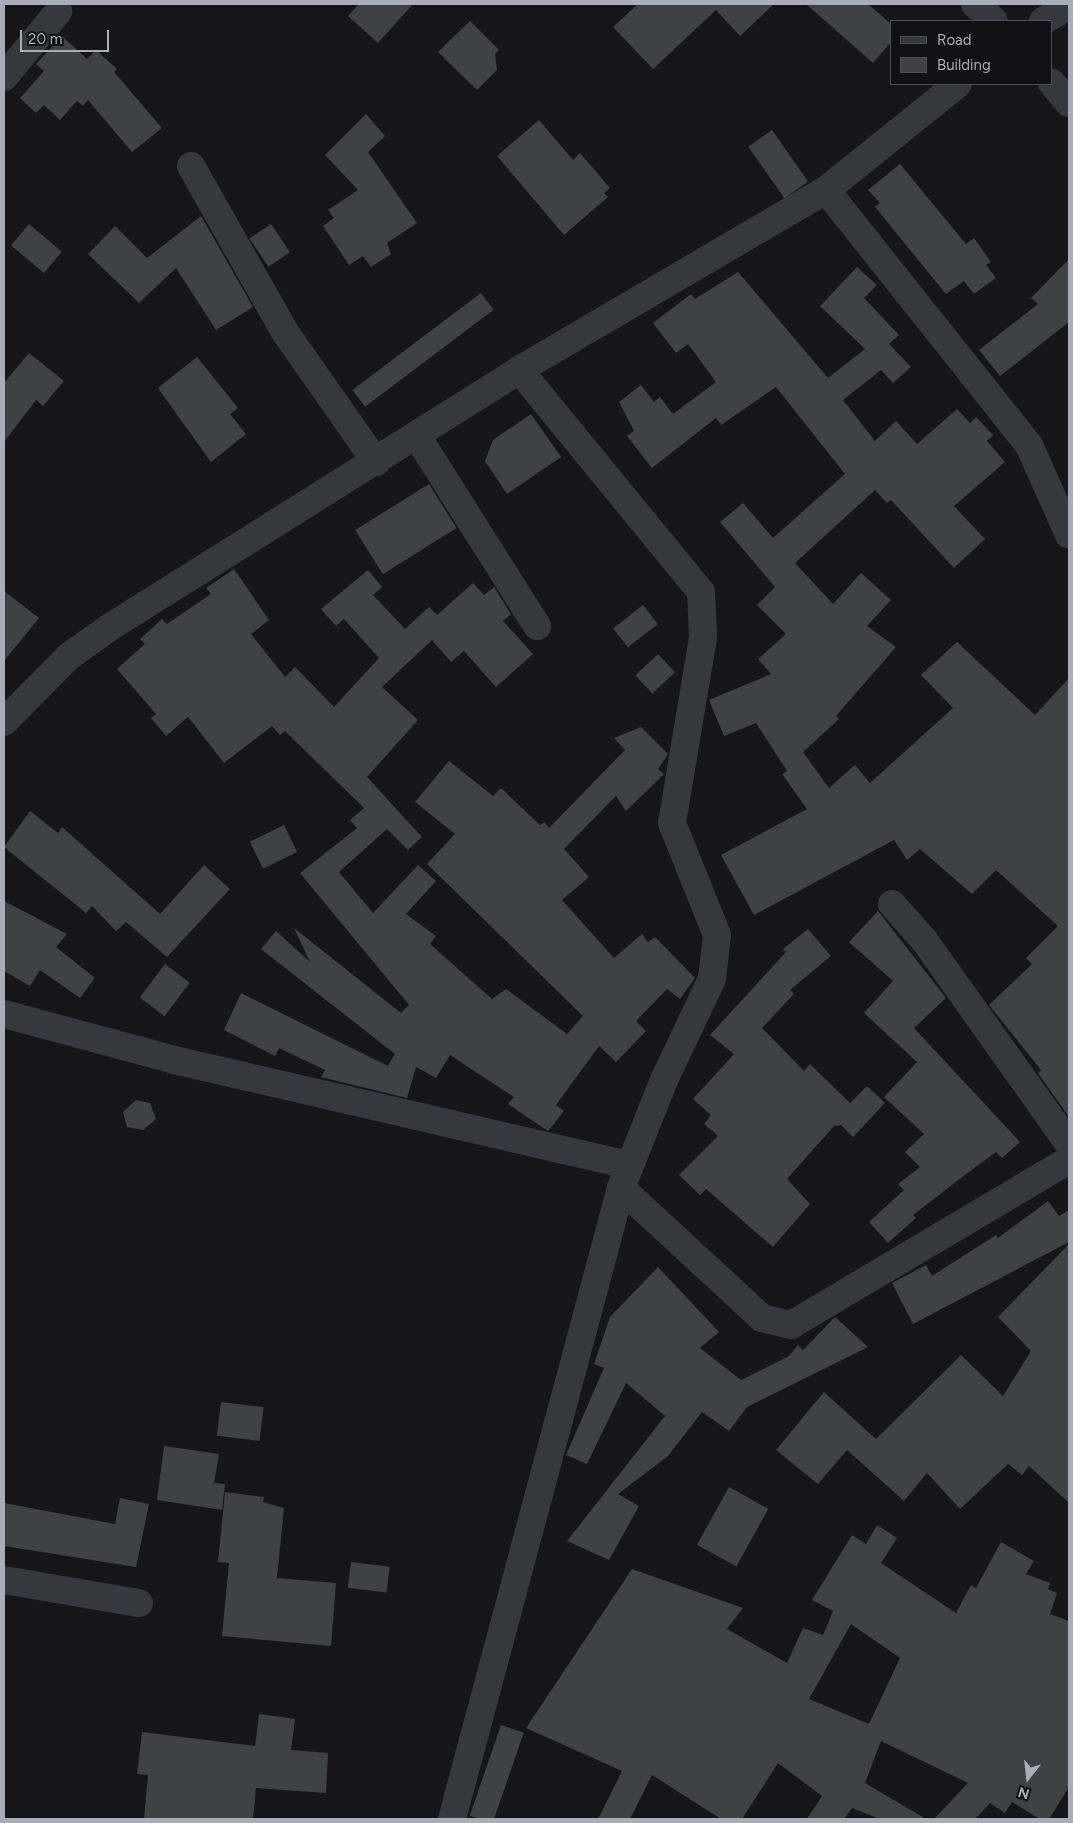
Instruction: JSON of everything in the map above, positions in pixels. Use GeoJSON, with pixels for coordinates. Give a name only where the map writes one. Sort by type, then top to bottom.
{"type":"FeatureCollection","features":[{"type":"Feature","properties":{"kind":"street"},"geometry":{"type":"LineString","coordinates":[[976,4],[993,20]]}},
{"type":"Feature","properties":{"kind":"street"},"geometry":{"type":"LineString","coordinates":[[1045,20],[1069,6]]}},
{"type":"Feature","properties":{"kind":"street"},"geometry":{"type":"LineString","coordinates":[[4,77],[58,12]]}},
{"type":"Feature","properties":{"kind":"street"},"geometry":{"type":"LineString","coordinates":[[1053,84],[1069,103]]}},
{"type":"Feature","properties":{"kind":"street"},"geometry":{"type":"LineString","coordinates":[[4,722],[68,656],[96,637],[520,370],[826,190],[957,85]]}},
{"type":"Feature","properties":{"kind":"street"},"geometry":{"type":"LineString","coordinates":[[191,166],[285,332],[376,462]]}},
{"type":"Feature","properties":{"kind":"street"},"geometry":{"type":"LineString","coordinates":[[826,190],[1030,446],[1069,535]]}},
{"type":"Feature","properties":{"kind":"street"},"geometry":{"type":"LineString","coordinates":[[452,1819],[625,1177],[715,965],[717,935],[672,823],[703,637],[704,605],[701,592],[520,370]]}},
{"type":"Feature","properties":{"kind":"street"},"geometry":{"type":"LineString","coordinates":[[417,436],[537,626]]}},
{"type":"Feature","properties":{"kind":"street"},"geometry":{"type":"LineString","coordinates":[[892,904],[924,940],[1069,1144]]}},
{"type":"Feature","properties":{"kind":"street"},"geometry":{"type":"LineString","coordinates":[[4,1014],[625,1177],[762,1318],[791,1325],[1069,1160]]}},
{"type":"Feature","properties":{"kind":"street"},"geometry":{"type":"LineString","coordinates":[[4,1580],[139,1603]]}},
{"type":"Feature","properties":{"kind":"building"},"geometry":{"type":"Polygon","coordinates":[[[359,4],[413,4],[378,43],[348,16],[359,4]]]}},
{"type":"Feature","properties":{"kind":"building"},"geometry":{"type":"Polygon","coordinates":[[[638,4],[774,4],[740,36],[716,10],[653,69],[613,27],[638,4]]]}},
{"type":"Feature","properties":{"kind":"building"},"geometry":{"type":"Polygon","coordinates":[[[806,4],[868,4],[890,23],[890,43],[873,63],[806,4]]]}},
{"type":"Feature","properties":{"kind":"building"},"geometry":{"type":"Polygon","coordinates":[[[470,21],[499,50],[495,54],[497,70],[477,90],[438,52],[470,21]]]}},
{"type":"Feature","properties":{"kind":"building"},"geometry":{"type":"Polygon","coordinates":[[[62,36],[87,59],[96,50],[117,69],[114,72],[162,128],[132,152],[88,100],[83,106],[77,101],[60,120],[44,105],[36,113],[20,98],[44,71],[36,64],[62,36]]]}},
{"type":"Feature","properties":{"kind":"building"},"geometry":{"type":"Polygon","coordinates":[[[366,114],[385,136],[368,152],[417,223],[387,243],[391,254],[371,267],[363,256],[349,265],[323,226],[334,218],[328,210],[358,190],[325,155],[366,114]]]}},
{"type":"Feature","properties":{"kind":"building"},"geometry":{"type":"Polygon","coordinates":[[[539,120],[573,160],[580,153],[610,188],[604,193],[608,197],[564,235],[497,156],[539,120]]]}},
{"type":"Feature","properties":{"kind":"building"},"geometry":{"type":"Polygon","coordinates":[[[772,130],[808,182],[784,198],[748,147],[772,130]]]}},
{"type":"Feature","properties":{"kind":"building"},"geometry":{"type":"Polygon","coordinates":[[[900,164],[966,244],[974,238],[991,262],[986,265],[996,278],[974,294],[964,281],[946,294],[875,207],[880,203],[868,190],[900,164]]]}},
{"type":"Feature","properties":{"kind":"building"},"geometry":{"type":"Polygon","coordinates":[[[201,216],[253,307],[216,330],[176,268],[139,303],[88,254],[115,226],[147,258],[201,216]]]}},
{"type":"Feature","properties":{"kind":"building"},"geometry":{"type":"Polygon","coordinates":[[[29,224],[62,252],[44,273],[11,245],[29,224]]]}},
{"type":"Feature","properties":{"kind":"building"},"geometry":{"type":"Polygon","coordinates":[[[271,224],[290,252],[268,267],[249,239],[271,224]]]}},
{"type":"Feature","properties":{"kind":"building"},"geometry":{"type":"Polygon","coordinates":[[[1069,259],[1069,322],[1000,376],[979,350],[1038,304],[1031,298],[1069,259]]]}},
{"type":"Feature","properties":{"kind":"building"},"geometry":{"type":"Polygon","coordinates":[[[857,267],[877,285],[864,298],[899,335],[889,344],[911,367],[893,383],[881,370],[843,400],[875,441],[896,421],[917,444],[957,409],[970,423],[976,417],[993,435],[987,441],[1005,462],[954,506],[985,539],[954,568],[891,500],[887,503],[875,490],[795,563],[833,604],[861,573],[891,600],[867,626],[896,647],[836,716],[839,719],[803,752],[829,788],[855,765],[870,783],[953,708],[921,675],[957,642],[1035,715],[1069,678],[1069,1117],[1038,1073],[1041,1070],[989,1005],[1032,964],[1026,958],[1058,926],[996,870],[972,894],[920,849],[907,860],[894,840],[754,915],[721,855],[807,809],[782,774],[787,771],[756,723],[724,736],[709,700],[771,674],[758,659],[786,634],[757,605],[775,587],[720,522],[743,503],[773,538],[845,474],[776,387],[721,425],[716,418],[652,468],[627,436],[634,431],[619,402],[641,385],[654,402],[660,397],[673,414],[716,382],[688,344],[676,353],[653,323],[691,294],[695,299],[738,272],[828,378],[865,349],[820,306],[857,267]]]}},
{"type":"Feature","properties":{"kind":"building"},"geometry":{"type":"Polygon","coordinates":[[[481,293],[494,310],[365,407],[352,390],[481,293]]]}},
{"type":"Feature","properties":{"kind":"building"},"geometry":{"type":"Polygon","coordinates":[[[29,353],[64,381],[43,406],[36,400],[4,442],[4,383],[29,353]]]}},
{"type":"Feature","properties":{"kind":"building"},"geometry":{"type":"Polygon","coordinates":[[[197,357],[238,408],[230,414],[246,434],[211,462],[158,388],[197,357]]]}},
{"type":"Feature","properties":{"kind":"building"},"geometry":{"type":"Polygon","coordinates":[[[531,414],[561,457],[507,494],[485,461],[493,440],[531,414]]]}},
{"type":"Feature","properties":{"kind":"building"},"geometry":{"type":"Polygon","coordinates":[[[429,484],[457,528],[383,574],[355,530],[429,484]]]}},
{"type":"Feature","properties":{"kind":"building"},"geometry":{"type":"Polygon","coordinates":[[[234,569],[269,620],[251,634],[285,677],[295,667],[334,707],[379,658],[344,619],[336,626],[321,609],[368,570],[382,587],[373,595],[405,629],[429,607],[437,615],[473,583],[484,595],[494,587],[511,614],[503,621],[533,654],[496,687],[464,651],[451,662],[432,640],[382,687],[418,720],[367,777],[422,837],[408,850],[387,829],[339,872],[373,913],[418,865],[436,881],[406,914],[436,936],[430,944],[492,999],[506,989],[567,1034],[583,1016],[427,864],[455,834],[415,802],[449,761],[493,796],[501,788],[540,825],[545,822],[549,828],[625,750],[614,738],[641,727],[668,754],[658,769],[664,774],[626,811],[616,796],[564,849],[589,877],[562,900],[614,958],[642,934],[648,942],[655,937],[695,978],[680,999],[667,989],[636,1021],[646,1031],[616,1062],[599,1046],[556,1105],[564,1111],[548,1131],[508,1104],[514,1097],[450,1055],[436,1078],[416,1067],[407,1098],[321,1077],[325,1070],[279,1048],[275,1056],[224,1030],[241,993],[388,1066],[395,1054],[261,949],[276,931],[310,962],[294,928],[401,1013],[409,1005],[300,873],[357,828],[350,820],[364,808],[285,731],[280,735],[272,726],[224,763],[188,717],[166,736],[151,718],[156,714],[117,669],[145,644],[140,639],[162,619],[167,624],[211,594],[206,588],[234,569]]]}},
{"type":"Feature","properties":{"kind":"building"},"geometry":{"type":"Polygon","coordinates":[[[4,591],[39,618],[4,661],[4,591]]]}},
{"type":"Feature","properties":{"kind":"building"},"geometry":{"type":"Polygon","coordinates":[[[643,605],[658,624],[628,647],[613,628],[643,605]]]}},
{"type":"Feature","properties":{"kind":"building"},"geometry":{"type":"Polygon","coordinates":[[[658,654],[675,672],[652,693],[635,675],[658,654]]]}},
{"type":"Feature","properties":{"kind":"building"},"geometry":{"type":"Polygon","coordinates":[[[30,811],[58,833],[62,827],[160,914],[204,865],[230,889],[167,957],[126,922],[116,931],[92,906],[86,913],[4,847],[30,811]]]}},
{"type":"Feature","properties":{"kind":"building"},"geometry":{"type":"Polygon","coordinates":[[[284,825],[297,852],[263,869],[250,842],[284,825]]]}},
{"type":"Feature","properties":{"kind":"building"},"geometry":{"type":"Polygon","coordinates":[[[4,901],[67,934],[56,947],[95,978],[80,998],[40,970],[30,986],[4,971],[4,901]]]}},
{"type":"Feature","properties":{"kind":"building"},"geometry":{"type":"Polygon","coordinates":[[[878,911],[946,998],[914,1028],[1020,1142],[1002,1158],[996,1152],[961,1178],[913,1215],[916,1218],[888,1243],[869,1222],[904,1190],[898,1184],[920,1167],[905,1152],[924,1134],[884,1097],[917,1062],[864,1013],[893,981],[849,942],[878,911]]]}},
{"type":"Feature","properties":{"kind":"building"},"geometry":{"type":"Polygon","coordinates":[[[808,929],[831,956],[790,990],[794,994],[762,1028],[804,1071],[810,1064],[850,1103],[867,1086],[885,1103],[853,1137],[841,1125],[834,1126],[787,1179],[810,1204],[773,1247],[706,1189],[700,1195],[679,1175],[718,1136],[704,1124],[711,1115],[693,1099],[734,1054],[710,1035],[786,952],[783,949],[808,929]]]}},
{"type":"Feature","properties":{"kind":"building"},"geometry":{"type":"Polygon","coordinates":[[[165,964],[190,983],[164,1016],[140,998],[165,964]]]}},
{"type":"Feature","properties":{"kind":"building"},"geometry":{"type":"Polygon","coordinates":[[[136,1100],[150,1103],[156,1119],[143,1130],[127,1127],[123,1112],[136,1100]]]}},
{"type":"Feature","properties":{"kind":"building"},"geometry":{"type":"Polygon","coordinates":[[[1048,1201],[1059,1216],[1069,1210],[1069,1242],[913,1324],[892,1283],[926,1265],[932,1276],[996,1235],[998,1238],[1048,1201]]]}},
{"type":"Feature","properties":{"kind":"building"},"geometry":{"type":"Polygon","coordinates":[[[1069,1244],[1069,1503],[1029,1466],[1022,1475],[1008,1464],[960,1509],[927,1473],[904,1501],[847,1450],[818,1484],[776,1450],[824,1392],[876,1439],[961,1355],[1003,1396],[1031,1351],[998,1317],[1069,1244]]]}},
{"type":"Feature","properties":{"kind":"building"},"geometry":{"type":"Polygon","coordinates":[[[658,1267],[719,1332],[700,1348],[741,1380],[789,1356],[798,1345],[803,1350],[835,1317],[868,1347],[747,1407],[729,1431],[702,1412],[668,1456],[618,1494],[639,1506],[609,1560],[567,1541],[665,1416],[626,1383],[587,1464],[566,1455],[604,1368],[594,1364],[610,1317],[658,1267]]]}},
{"type":"Feature","properties":{"kind":"building"},"geometry":{"type":"Polygon","coordinates":[[[221,1402],[264,1407],[260,1441],[217,1436],[221,1402]]]}},
{"type":"Feature","properties":{"kind":"building"},"geometry":{"type":"Polygon","coordinates":[[[164,1446],[219,1454],[214,1483],[225,1484],[222,1510],[157,1500],[164,1446]]]}},
{"type":"Feature","properties":{"kind":"building"},"geometry":{"type":"Polygon","coordinates":[[[729,1487],[768,1509],[736,1567],[697,1545],[729,1487]]]}},
{"type":"Feature","properties":{"kind":"building"},"geometry":{"type":"Polygon","coordinates":[[[225,1492],[264,1497],[263,1502],[284,1508],[277,1578],[336,1583],[331,1646],[222,1636],[229,1563],[218,1562],[225,1492]]]}},
{"type":"Feature","properties":{"kind":"building"},"geometry":{"type":"Polygon","coordinates":[[[120,1498],[149,1504],[136,1567],[4,1546],[4,1503],[115,1524],[120,1498]]]}},
{"type":"Feature","properties":{"kind":"building"},"geometry":{"type":"Polygon","coordinates":[[[877,1525],[897,1538],[881,1563],[956,1613],[971,1585],[976,1588],[1001,1542],[1034,1561],[1026,1574],[1050,1583],[1048,1589],[1057,1593],[1050,1614],[1069,1621],[1069,1787],[1049,1819],[1040,1819],[1012,1802],[1005,1813],[990,1803],[975,1819],[934,1819],[968,1783],[881,1741],[865,1783],[926,1819],[880,1819],[852,1808],[844,1819],[807,1819],[822,1796],[778,1763],[742,1819],[721,1819],[652,1775],[630,1819],[598,1819],[622,1771],[526,1728],[632,1569],[743,1608],[727,1629],[787,1663],[803,1628],[823,1635],[833,1611],[812,1600],[852,1535],[866,1544],[877,1525]],[[851,1624],[809,1699],[869,1724],[900,1658],[851,1624]]]}},
{"type":"Feature","properties":{"kind":"building"},"geometry":{"type":"Polygon","coordinates":[[[351,1562],[390,1567],[387,1593],[348,1588],[351,1562]]]}},
{"type":"Feature","properties":{"kind":"building"},"geometry":{"type":"Polygon","coordinates":[[[259,1714],[295,1719],[291,1750],[328,1753],[326,1793],[256,1788],[253,1819],[144,1819],[148,1775],[137,1774],[142,1732],[255,1746],[259,1714]]]}},
{"type":"Feature","properties":{"kind":"building"},"geometry":{"type":"Polygon","coordinates":[[[501,1725],[524,1733],[494,1819],[479,1819],[470,1816],[501,1725]]]}}]}
